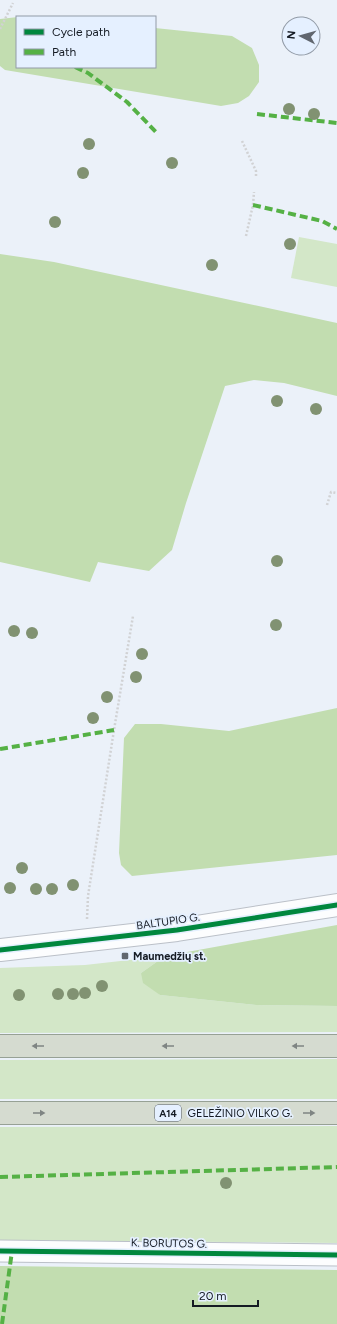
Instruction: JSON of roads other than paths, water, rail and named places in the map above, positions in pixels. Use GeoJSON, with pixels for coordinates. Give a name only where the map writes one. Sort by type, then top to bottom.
{"type":"FeatureCollection","features":[{"type":"Feature","properties":{"kind":"highway"},"geometry":{"type":"LineString","coordinates":[[0,1046],[337,1046]]}},
{"type":"Feature","properties":{"kind":"highway","name":"GELEŽINIO VILKO G."},"geometry":{"type":"LineString","coordinates":[[0,1113],[337,1113]]}},
{"type":"Feature","properties":{"kind":"street","name":"BALTUPIO G."},"geometry":{"type":"LineString","coordinates":[[0,950],[177,930],[337,905]]}},
{"type":"Feature","properties":{"kind":"street","name":"K. BORUTOS G."},"geometry":{"type":"LineString","coordinates":[[0,1251],[337,1255]]}},
{"type":"Feature","properties":{"kind":"place","name":"Maumedžių st."},"geometry":{"type":"Point","coordinates":[125,956]}}]}
